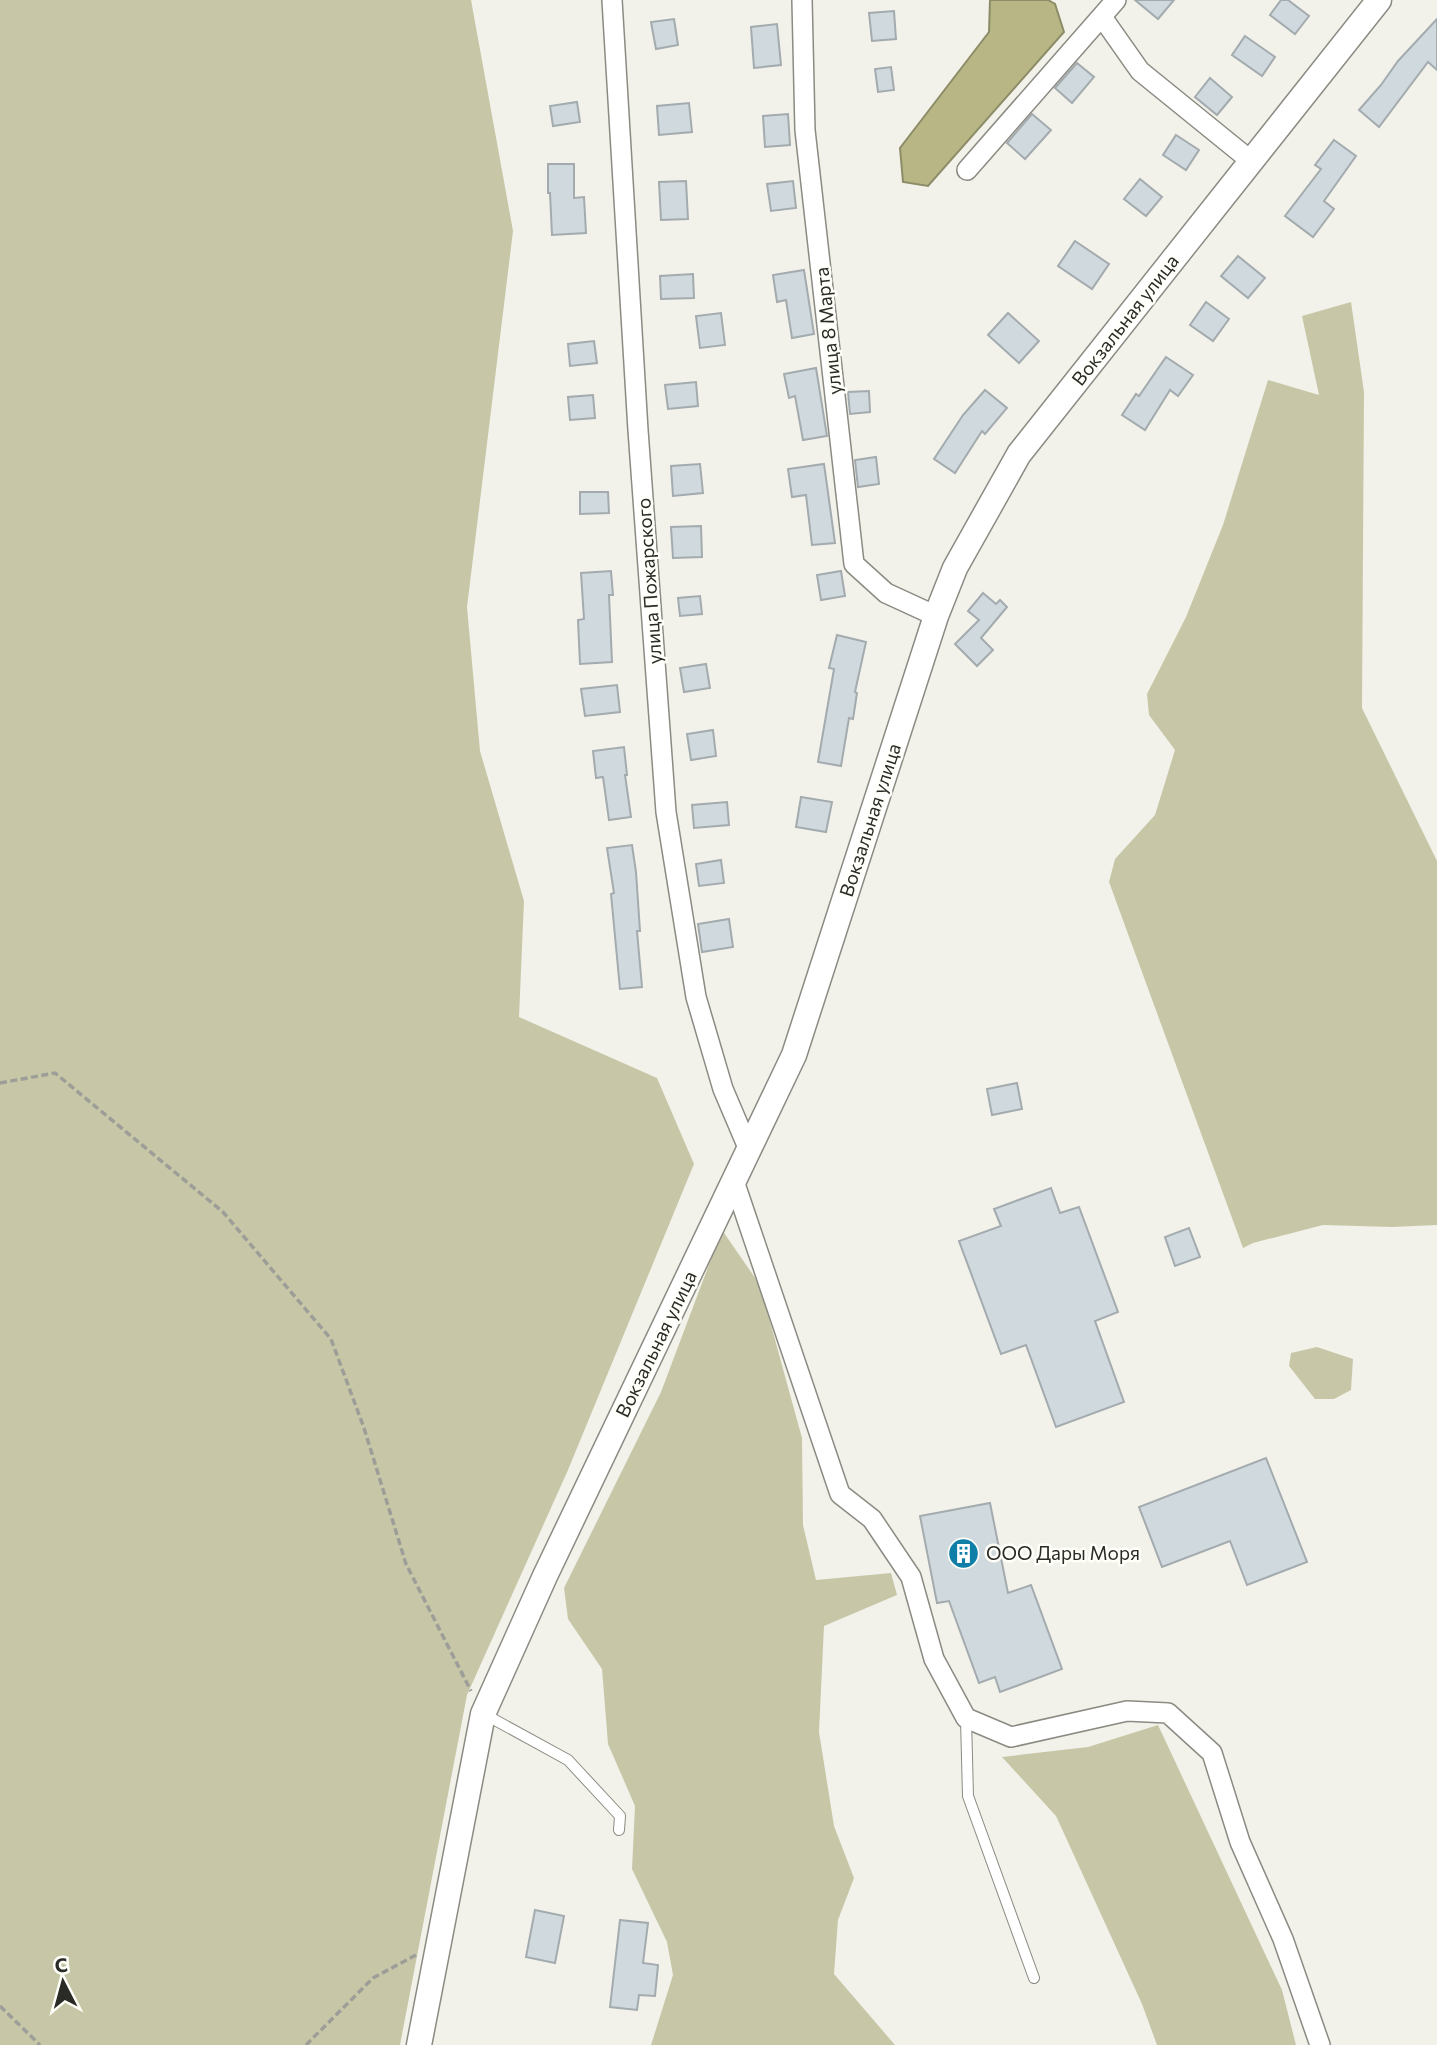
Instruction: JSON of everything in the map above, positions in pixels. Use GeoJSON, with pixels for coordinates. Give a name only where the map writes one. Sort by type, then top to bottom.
{"type":"FeatureCollection","features":[{"type":"Feature","properties":{"kind":"street","name":"улица Пожарского"},"geometry":{"type":"LineString","coordinates":[[612,0],[638,430],[666,812],[696,997],[723,1089],[749,1150]]}},
{"type":"Feature","properties":{"kind":"street","name":"улица 8 Марта"},"geometry":{"type":"LineString","coordinates":[[802,0],[805,130],[854,564],[886,593],[936,615]]}},
{"type":"Feature","properties":{"kind":"street"},"geometry":{"type":"LineString","coordinates":[[967,170],[1116,0]]}},
{"type":"Feature","properties":{"kind":"street","name":"Вокзальная улица"},"geometry":{"type":"LineString","coordinates":[[419,2045],[483,1714],[545,1576],[794,1055],[936,615],[955,568],[1019,454],[1379,0]]}},
{"type":"Feature","properties":{"kind":"street"},"geometry":{"type":"LineString","coordinates":[[1102,17],[1140,71],[1251,161]]}},
{"type":"Feature","properties":{"kind":"street"},"geometry":{"type":"LineString","coordinates":[[734,1181],[840,1494],[872,1519],[911,1577],[934,1659],[967,1718],[1011,1737],[1127,1711],[1168,1713],[1212,1753],[1240,1842],[1283,1939],[1320,2045]]}},
{"type":"Feature","properties":{"kind":"lane"},"geometry":{"type":"LineString","coordinates":[[483,1714],[568,1760],[620,1816],[619,1830]]}},
{"type":"Feature","properties":{"kind":"lane"},"geometry":{"type":"LineString","coordinates":[[967,1718],[968,1796],[1034,1978]]}},
{"type":"Feature","properties":{"kind":"path"},"geometry":{"type":"LineString","coordinates":[[0,1083],[55,1073],[223,1212],[331,1339],[364,1427],[406,1564],[483,1714]]}},
{"type":"Feature","properties":{"kind":"path"},"geometry":{"type":"LineString","coordinates":[[306,2045],[373,1978],[439,1942]]}},
{"type":"Feature","properties":{"kind":"path"},"geometry":{"type":"LineString","coordinates":[[0,2006],[40,2045]]}},
{"type":"Feature","properties":{"kind":"green space"},"geometry":{"type":"Polygon","coordinates":[[[0,0],[471,0],[513,231],[467,607],[480,751],[524,901],[519,1017],[657,1078],[694,1164],[568,1470],[467,1695],[400,2045],[0,2045],[0,0]]]}},
{"type":"Feature","properties":{"kind":"green space"},"geometry":{"type":"Polygon","coordinates":[[[1351,302],[1364,392],[1362,708],[1437,861],[1437,1225],[1323,1225],[1243,1248],[1109,882],[1115,859],[1155,815],[1175,750],[1149,715],[1147,694],[1186,617],[1223,525],[1268,380],[1319,395],[1302,316],[1351,302]]]}},
{"type":"Feature","properties":{"kind":"green space"},"geometry":{"type":"Polygon","coordinates":[[[722,1230],[760,1285],[802,1438],[803,1525],[816,1580],[891,1573],[897,1595],[824,1626],[819,1732],[834,1826],[854,1878],[838,1920],[834,1974],[895,2045],[651,2045],[673,1975],[667,1942],[632,1869],[635,1806],[608,1744],[602,1669],[568,1619],[564,1588],[661,1392],[722,1230]]]}},
{"type":"Feature","properties":{"kind":"green space"},"geometry":{"type":"Polygon","coordinates":[[[1317,1347],[1353,1359],[1351,1390],[1334,1399],[1315,1399],[1289,1366],[1291,1353],[1317,1347]]]}},
{"type":"Feature","properties":{"kind":"green space"},"geometry":{"type":"Polygon","coordinates":[[[1158,1725],[1282,1990],[1296,2045],[1157,2045],[1142,2004],[1056,1816],[1002,1757],[1088,1747],[1158,1725]]]}},
{"type":"Feature","properties":{"kind":"shaded area"},"geometry":{"type":"Polygon","coordinates":[[[990,0],[1048,0],[1055,4],[1064,32],[928,186],[903,182],[900,148],[989,32],[990,0]]]}},
{"type":"Feature","properties":{"kind":"building"},"geometry":{"type":"Polygon","coordinates":[[[1135,0],[1174,0],[1158,19],[1135,0]]]}},
{"type":"Feature","properties":{"kind":"building"},"geometry":{"type":"Polygon","coordinates":[[[1281,0],[1288,0],[1309,16],[1295,34],[1270,15],[1281,0]]]}},
{"type":"Feature","properties":{"kind":"building"},"geometry":{"type":"Polygon","coordinates":[[[894,11],[896,39],[872,41],[869,13],[894,11]]]}},
{"type":"Feature","properties":{"kind":"building"},"geometry":{"type":"Polygon","coordinates":[[[674,19],[678,45],[656,49],[651,22],[674,19]]]}},
{"type":"Feature","properties":{"kind":"building"},"geometry":{"type":"Polygon","coordinates":[[[1437,19],[1437,70],[1428,62],[1379,127],[1359,110],[1398,61],[1437,19]]]}},
{"type":"Feature","properties":{"kind":"building"},"geometry":{"type":"Polygon","coordinates":[[[777,24],[781,65],[754,68],[751,27],[777,24]]]}},
{"type":"Feature","properties":{"kind":"building"},"geometry":{"type":"Polygon","coordinates":[[[1245,36],[1275,57],[1262,76],[1232,55],[1245,36]]]}},
{"type":"Feature","properties":{"kind":"building"},"geometry":{"type":"Polygon","coordinates":[[[1077,63],[1094,77],[1072,103],[1055,88],[1077,63]]]}},
{"type":"Feature","properties":{"kind":"building"},"geometry":{"type":"Polygon","coordinates":[[[891,67],[894,90],[878,92],[875,69],[891,67]]]}},
{"type":"Feature","properties":{"kind":"building"},"geometry":{"type":"Polygon","coordinates":[[[1210,78],[1232,97],[1217,115],[1195,97],[1210,78]]]}},
{"type":"Feature","properties":{"kind":"building"},"geometry":{"type":"Polygon","coordinates":[[[577,102],[580,122],[553,126],[550,106],[577,102]]]}},
{"type":"Feature","properties":{"kind":"building"},"geometry":{"type":"Polygon","coordinates":[[[689,103],[692,132],[659,135],[657,106],[689,103]]]}},
{"type":"Feature","properties":{"kind":"building"},"geometry":{"type":"Polygon","coordinates":[[[788,114],[790,145],[765,147],[763,116],[788,114]]]}},
{"type":"Feature","properties":{"kind":"building"},"geometry":{"type":"Polygon","coordinates":[[[1032,114],[1051,130],[1025,159],[1007,143],[1032,114]]]}},
{"type":"Feature","properties":{"kind":"building"},"geometry":{"type":"Polygon","coordinates":[[[1176,135],[1199,150],[1186,170],[1163,155],[1176,135]]]}},
{"type":"Feature","properties":{"kind":"building"},"geometry":{"type":"Polygon","coordinates":[[[1334,140],[1356,156],[1324,201],[1334,209],[1313,237],[1285,216],[1321,169],[1315,165],[1334,140]]]}},
{"type":"Feature","properties":{"kind":"building"},"geometry":{"type":"Polygon","coordinates":[[[548,164],[574,164],[574,198],[584,197],[586,233],[552,235],[548,164]]]}},
{"type":"Feature","properties":{"kind":"building"},"geometry":{"type":"Polygon","coordinates":[[[1140,179],[1162,197],[1146,216],[1124,199],[1140,179]]]}},
{"type":"Feature","properties":{"kind":"building"},"geometry":{"type":"Polygon","coordinates":[[[686,181],[688,219],[661,220],[659,182],[686,181]]]}},
{"type":"Feature","properties":{"kind":"building"},"geometry":{"type":"Polygon","coordinates":[[[793,181],[796,208],[771,211],[767,184],[793,181]]]}},
{"type":"Feature","properties":{"kind":"building"},"geometry":{"type":"Polygon","coordinates":[[[1075,241],[1109,264],[1092,289],[1058,266],[1075,241]]]}},
{"type":"Feature","properties":{"kind":"building"},"geometry":{"type":"Polygon","coordinates":[[[1238,256],[1265,278],[1248,298],[1221,276],[1238,256]]]}},
{"type":"Feature","properties":{"kind":"building"},"geometry":{"type":"Polygon","coordinates":[[[804,270],[814,334],[792,338],[786,300],[777,302],[773,275],[804,270]]]}},
{"type":"Feature","properties":{"kind":"building"},"geometry":{"type":"Polygon","coordinates":[[[693,274],[694,298],[661,299],[660,276],[693,274]]]}},
{"type":"Feature","properties":{"kind":"building"},"geometry":{"type":"Polygon","coordinates":[[[1206,302],[1229,319],[1213,341],[1190,325],[1206,302]]]}},
{"type":"Feature","properties":{"kind":"building"},"geometry":{"type":"Polygon","coordinates":[[[721,313],[725,345],[700,348],[696,316],[721,313]]]}},
{"type":"Feature","properties":{"kind":"building"},"geometry":{"type":"Polygon","coordinates":[[[1008,313],[1039,341],[1019,363],[988,335],[1008,313]]]}},
{"type":"Feature","properties":{"kind":"building"},"geometry":{"type":"Polygon","coordinates":[[[594,341],[597,363],[570,366],[568,344],[594,341]]]}},
{"type":"Feature","properties":{"kind":"building"},"geometry":{"type":"Polygon","coordinates":[[[1166,357],[1193,375],[1178,396],[1170,390],[1145,430],[1122,415],[1166,357]]]}},
{"type":"Feature","properties":{"kind":"building"},"geometry":{"type":"Polygon","coordinates":[[[816,368],[827,436],[803,440],[795,396],[789,398],[784,374],[816,368]]]}},
{"type":"Feature","properties":{"kind":"building"},"geometry":{"type":"Polygon","coordinates":[[[696,382],[698,406],[668,409],[665,385],[696,382]]]}},
{"type":"Feature","properties":{"kind":"building"},"geometry":{"type":"Polygon","coordinates":[[[985,390],[1007,408],[985,434],[982,431],[955,473],[934,459],[963,415],[985,390]]]}},
{"type":"Feature","properties":{"kind":"building"},"geometry":{"type":"Polygon","coordinates":[[[869,391],[870,412],[850,414],[848,392],[869,391]]]}},
{"type":"Feature","properties":{"kind":"building"},"geometry":{"type":"Polygon","coordinates":[[[593,395],[595,418],[570,420],[568,397],[593,395]]]}},
{"type":"Feature","properties":{"kind":"building"},"geometry":{"type":"Polygon","coordinates":[[[876,457],[879,484],[858,487],[855,460],[876,457]]]}},
{"type":"Feature","properties":{"kind":"building"},"geometry":{"type":"Polygon","coordinates":[[[700,464],[703,493],[673,496],[671,466],[700,464]]]}},
{"type":"Feature","properties":{"kind":"building"},"geometry":{"type":"Polygon","coordinates":[[[824,464],[835,543],[812,545],[806,495],[792,497],[788,469],[824,464]]]}},
{"type":"Feature","properties":{"kind":"building"},"geometry":{"type":"Polygon","coordinates":[[[580,492],[608,492],[609,513],[580,514],[580,492]]]}},
{"type":"Feature","properties":{"kind":"building"},"geometry":{"type":"Polygon","coordinates":[[[701,526],[702,557],[673,558],[671,527],[701,526]]]}},
{"type":"Feature","properties":{"kind":"building"},"geometry":{"type":"Polygon","coordinates":[[[611,571],[613,595],[609,595],[612,662],[580,664],[578,620],[584,619],[581,573],[611,571]]]}},
{"type":"Feature","properties":{"kind":"building"},"geometry":{"type":"Polygon","coordinates":[[[841,571],[845,596],[821,600],[817,575],[841,571]]]}},
{"type":"Feature","properties":{"kind":"building"},"geometry":{"type":"Polygon","coordinates":[[[983,593],[996,604],[1000,600],[1007,607],[981,638],[993,650],[977,666],[955,644],[979,620],[968,611],[983,593]]]}},
{"type":"Feature","properties":{"kind":"building"},"geometry":{"type":"Polygon","coordinates":[[[700,596],[702,614],[680,616],[678,598],[700,596]]]}},
{"type":"Feature","properties":{"kind":"building"},"geometry":{"type":"Polygon","coordinates":[[[837,635],[866,642],[855,692],[853,719],[849,718],[841,766],[818,762],[834,669],[829,668],[837,635]]]}},
{"type":"Feature","properties":{"kind":"building"},"geometry":{"type":"Polygon","coordinates":[[[706,664],[710,688],[684,692],[680,668],[706,664]]]}},
{"type":"Feature","properties":{"kind":"building"},"geometry":{"type":"Polygon","coordinates":[[[617,685],[620,712],[585,716],[581,689],[617,685]]]}},
{"type":"Feature","properties":{"kind":"building"},"geometry":{"type":"Polygon","coordinates":[[[713,730],[716,756],[691,760],[687,734],[713,730]]]}},
{"type":"Feature","properties":{"kind":"building"},"geometry":{"type":"Polygon","coordinates":[[[624,747],[631,817],[609,820],[603,777],[596,778],[593,751],[624,747]]]}},
{"type":"Feature","properties":{"kind":"building"},"geometry":{"type":"Polygon","coordinates":[[[801,797],[832,802],[826,832],[796,827],[801,797]]]}},
{"type":"Feature","properties":{"kind":"building"},"geometry":{"type":"Polygon","coordinates":[[[727,802],[729,825],[694,828],[692,805],[727,802]]]}},
{"type":"Feature","properties":{"kind":"building"},"geometry":{"type":"Polygon","coordinates":[[[632,845],[642,987],[620,989],[611,894],[614,893],[607,848],[632,845]]]}},
{"type":"Feature","properties":{"kind":"building"},"geometry":{"type":"Polygon","coordinates":[[[721,860],[724,883],[699,886],[696,864],[721,860]]]}},
{"type":"Feature","properties":{"kind":"building"},"geometry":{"type":"Polygon","coordinates":[[[729,919],[733,947],[702,952],[698,924],[729,919]]]}},
{"type":"Feature","properties":{"kind":"building"},"geometry":{"type":"Polygon","coordinates":[[[1017,1083],[1022,1109],[992,1115],[987,1089],[1017,1083]]]}},
{"type":"Feature","properties":{"kind":"building"},"geometry":{"type":"Polygon","coordinates":[[[1051,1188],[1060,1213],[1079,1207],[1118,1312],[1095,1321],[1124,1402],[1056,1427],[1026,1345],[1001,1354],[959,1241],[1001,1226],[994,1209],[1051,1188]]]}},
{"type":"Feature","properties":{"kind":"building"},"geometry":{"type":"Polygon","coordinates":[[[1189,1228],[1200,1257],[1175,1266],[1165,1237],[1189,1228]]]}},
{"type":"Feature","properties":{"kind":"building"},"geometry":{"type":"Polygon","coordinates":[[[1266,1458],[1307,1562],[1247,1585],[1230,1541],[1162,1567],[1139,1507],[1266,1458]]]}},
{"type":"Feature","properties":{"kind":"building"},"geometry":{"type":"Polygon","coordinates":[[[990,1503],[1008,1593],[1031,1585],[1062,1669],[1000,1692],[995,1677],[979,1683],[949,1601],[937,1603],[920,1516],[990,1503]]]}},
{"type":"Feature","properties":{"kind":"building"},"geometry":{"type":"Polygon","coordinates":[[[535,1910],[564,1916],[555,1963],[526,1957],[535,1910]]]}},
{"type":"Feature","properties":{"kind":"building"},"geometry":{"type":"Polygon","coordinates":[[[620,1920],[648,1923],[643,1963],[658,1965],[655,1996],[639,1995],[637,2010],[610,2007],[620,1920]]]}},
{"type":"Feature","properties":{"kind":"place","name":"ООО Дары Моря"},"geometry":{"type":"Point","coordinates":[963,1553]}}]}
